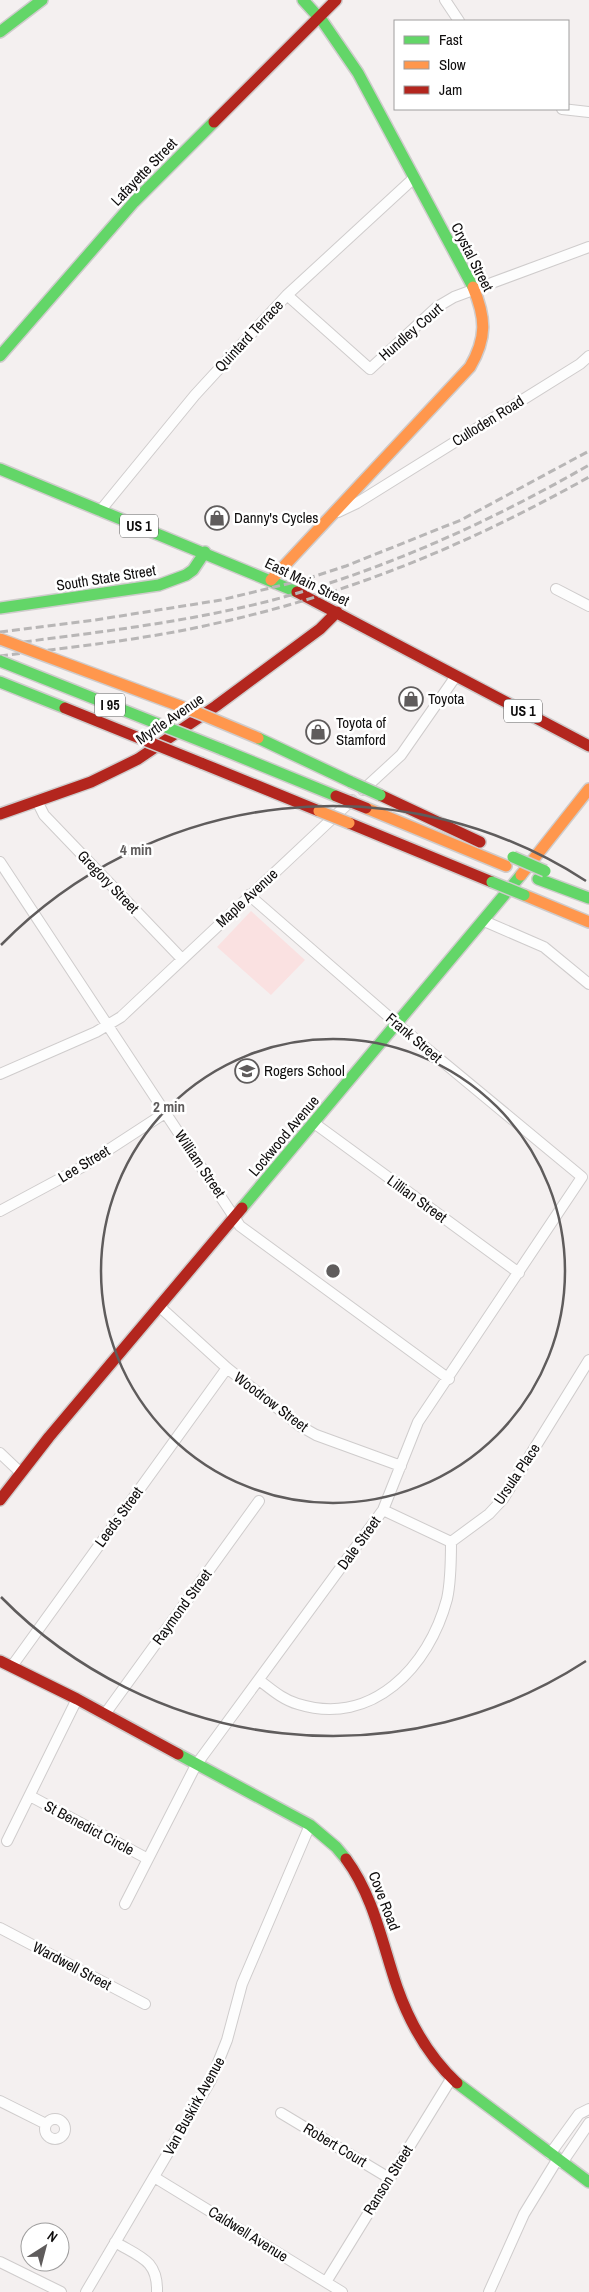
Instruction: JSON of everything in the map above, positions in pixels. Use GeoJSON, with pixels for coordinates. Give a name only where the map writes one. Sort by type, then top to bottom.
{"type":"FeatureCollection","features":[{"type":"Feature","properties":{"kind":"main road"},"geometry":{"type":"LineString","coordinates":[[0,32],[42,0]]}},
{"type":"Feature","properties":{"kind":"main road","name":"Crystal Street"},"geometry":{"type":"LineString","coordinates":[[271,580],[470,368],[482,342],[484,324],[474,289],[369,94],[320,18],[302,0]]}},
{"type":"Feature","properties":{"kind":"main road","name":"Lafayette Street"},"geometry":{"type":"LineString","coordinates":[[0,356],[134,202],[336,0]]}},
{"type":"Feature","properties":{"kind":"main road","name":"East Main Street"},"geometry":{"type":"LineString","coordinates":[[0,469],[271,580],[337,612],[589,746]]}},
{"type":"Feature","properties":{"kind":"main road","name":"South State Street"},"geometry":{"type":"LineString","coordinates":[[0,608],[159,586],[186,575],[193,570],[204,552]]}},
{"type":"Feature","properties":{"kind":"main road","name":"Myrtle Avenue"},"geometry":{"type":"LineString","coordinates":[[0,814],[38,803],[110,774],[138,759],[216,706],[262,670],[320,629],[337,612]]}},
{"type":"Feature","properties":{"kind":"main road"},"geometry":{"type":"LineString","coordinates":[[0,639],[258,738],[380,795],[510,862],[589,898]]}},
{"type":"Feature","properties":{"kind":"main road","name":"I 95"},"geometry":{"type":"LineString","coordinates":[[0,661],[366,808],[510,862]]}},
{"type":"Feature","properties":{"kind":"main road","name":"I 95"},"geometry":{"type":"LineString","coordinates":[[0,682],[589,922]]}},
{"type":"Feature","properties":{"kind":"main road"},"geometry":{"type":"LineString","coordinates":[[0,687],[65,708]]}},
{"type":"Feature","properties":{"kind":"main road","name":"Lockwood Avenue"},"geometry":{"type":"LineString","coordinates":[[0,1500],[484,920],[589,789]]}},
{"type":"Feature","properties":{"kind":"main road"},"geometry":{"type":"LineString","coordinates":[[541,875],[589,892]]}},
{"type":"Feature","properties":{"kind":"main road","name":"Cove Road"},"geometry":{"type":"LineString","coordinates":[[0,1661],[77,1699],[310,1825],[341,1851],[366,1888],[405,2008],[422,2043],[451,2079],[589,2182]]}},
{"type":"Feature","properties":{"kind":"street"},"geometry":{"type":"LineString","coordinates":[[445,0],[458,20]]}},
{"type":"Feature","properties":{"kind":"street"},"geometry":{"type":"LineString","coordinates":[[569,110],[589,112]]}},
{"type":"Feature","properties":{"kind":"street","name":"Quintard Terrace"},"geometry":{"type":"LineString","coordinates":[[100,510],[195,395],[287,295],[414,178]]}},
{"type":"Feature","properties":{"kind":"street"},"geometry":{"type":"LineString","coordinates":[[474,289],[589,247]]}},
{"type":"Feature","properties":{"kind":"street","name":"Hundley Court"},"geometry":{"type":"LineString","coordinates":[[287,295],[370,369],[437,307],[474,289]]}},
{"type":"Feature","properties":{"kind":"street","name":"Culloden Road"},"geometry":{"type":"LineString","coordinates":[[331,515],[357,504],[386,484],[580,364],[589,356]]}},
{"type":"Feature","properties":{"kind":"street"},"geometry":{"type":"LineString","coordinates":[[372,471],[386,484]]}},
{"type":"Feature","properties":{"kind":"street"},"geometry":{"type":"LineString","coordinates":[[556,589],[589,606]]}},
{"type":"Feature","properties":{"kind":"street","name":"Maple Avenue"},"geometry":{"type":"LineString","coordinates":[[0,1074],[108,1025],[121,1017],[401,754],[456,676]]}},
{"type":"Feature","properties":{"kind":"street","name":"Gregory Street"},"geometry":{"type":"LineString","coordinates":[[38,803],[44,815],[182,959]]}},
{"type":"Feature","properties":{"kind":"street","name":"William Street"},"geometry":{"type":"LineString","coordinates":[[0,862],[165,1113],[235,1218],[246,1231],[449,1379]]}},
{"type":"Feature","properties":{"kind":"street","name":"Frank Street"},"geometry":{"type":"LineString","coordinates":[[249,895],[396,1024],[582,1177]]}},
{"type":"Feature","properties":{"kind":"street"},"geometry":{"type":"LineString","coordinates":[[484,920],[544,947],[589,984]]}},
{"type":"Feature","properties":{"kind":"street","name":"Lee Street"},"geometry":{"type":"LineString","coordinates":[[0,1211],[82,1167],[165,1113]]}},
{"type":"Feature","properties":{"kind":"street","name":"Lillian Street"},"geometry":{"type":"LineString","coordinates":[[314,1124],[520,1273]]}},
{"type":"Feature","properties":{"kind":"street","name":"Dale Street"},"geometry":{"type":"LineString","coordinates":[[125,1904],[196,1765],[383,1510],[418,1422],[520,1273],[582,1177]]}},
{"type":"Feature","properties":{"kind":"street","name":"Woodrow Street"},"geometry":{"type":"LineString","coordinates":[[160,1307],[227,1368],[306,1430],[401,1466]]}},
{"type":"Feature","properties":{"kind":"street","name":"Ursula Place"},"geometry":{"type":"LineString","coordinates":[[451,1542],[489,1514],[503,1499],[589,1360]]}},
{"type":"Feature","properties":{"kind":"street","name":"Leeds Street"},"geometry":{"type":"LineString","coordinates":[[12,1666],[227,1368]]}},
{"type":"Feature","properties":{"kind":"street"},"geometry":{"type":"LineString","coordinates":[[0,1453],[21,1473]]}},
{"type":"Feature","properties":{"kind":"street","name":"Raymond Street"},"geometry":{"type":"LineString","coordinates":[[105,1714],[259,1501]]}},
{"type":"Feature","properties":{"kind":"street"},"geometry":{"type":"LineString","coordinates":[[259,1680],[296,1704],[319,1709],[338,1709],[357,1707],[371,1701],[386,1692],[413,1666],[435,1630],[449,1587],[451,1542],[383,1510]]}},
{"type":"Feature","properties":{"kind":"street","name":"St Benedict Circle"},"geometry":{"type":"LineString","coordinates":[[7,1841],[77,1699]]}},
{"type":"Feature","properties":{"kind":"street","name":"St Benedict Circle"},"geometry":{"type":"LineString","coordinates":[[30,1796],[148,1859]]}},
{"type":"Feature","properties":{"kind":"street","name":"Van Buskirk Avenue"},"geometry":{"type":"LineString","coordinates":[[86,2292],[211,2080],[221,2059],[242,1984],[310,1825]]}},
{"type":"Feature","properties":{"kind":"street","name":"Wardwell Street"},"geometry":{"type":"LineString","coordinates":[[0,1928],[145,2004]]}},
{"type":"Feature","properties":{"kind":"street","name":"Ranson Street"},"geometry":{"type":"LineString","coordinates":[[326,2282],[451,2079]]}},
{"type":"Feature","properties":{"kind":"street"},"geometry":{"type":"LineString","coordinates":[[0,2101],[46,2124]]}},
{"type":"Feature","properties":{"kind":"street"},"geometry":{"type":"LineString","coordinates":[[489,2292],[524,2214],[556,2159],[579,2114],[589,2109]]}},
{"type":"Feature","properties":{"kind":"street","name":"Robert Court"},"geometry":{"type":"LineString","coordinates":[[281,2112],[389,2178]]}},
{"type":"Feature","properties":{"kind":"street"},"geometry":{"type":"LineString","coordinates":[[556,2159],[589,2123]]}},
{"type":"Feature","properties":{"kind":"street","name":"Caldwell Avenue"},"geometry":{"type":"LineString","coordinates":[[154,2177],[342,2292]]}},
{"type":"Feature","properties":{"kind":"street"},"geometry":{"type":"LineString","coordinates":[[115,2242],[151,2266],[156,2275],[157,2292]]}},
{"type":"Feature","properties":{"kind":"street"},"geometry":{"type":"LineString","coordinates":[[0,2262],[61,2292]]}},
{"type":"Feature","properties":{"kind":"shaded area"},"geometry":{"type":"Polygon","coordinates":[[[251,911],[305,960],[271,995],[217,947],[251,911]]]}},
{"type":"Feature","properties":{"kind":"railway"},"geometry":{"type":"LineString","coordinates":[[0,632],[95,620],[221,600],[303,580],[346,566],[461,520],[589,451]]}},
{"type":"Feature","properties":{"kind":"railway"},"geometry":{"type":"LineString","coordinates":[[0,645],[137,627],[206,615],[273,600],[314,588],[436,543],[513,506],[589,465]]}},
{"type":"Feature","properties":{"kind":"railway"},"geometry":{"type":"LineString","coordinates":[[0,656],[107,643],[187,630],[312,598],[407,565],[453,545],[543,502],[589,477]]}},
{"type":"Feature","properties":{"kind":"traffic: fast"},"geometry":{"type":"LineString","coordinates":[[0,32],[42,0]]}},
{"type":"Feature","properties":{"kind":"traffic: fast"},"geometry":{"type":"LineString","coordinates":[[303,0],[323,22],[358,73],[473,287]]}},
{"type":"Feature","properties":{"kind":"traffic: fast"},"geometry":{"type":"LineString","coordinates":[[0,356],[134,202],[214,122]]}},
{"type":"Feature","properties":{"kind":"traffic: fast"},"geometry":{"type":"LineString","coordinates":[[0,469],[297,592]]}},
{"type":"Feature","properties":{"kind":"traffic: fast"},"geometry":{"type":"LineString","coordinates":[[0,608],[159,585],[186,575],[193,570],[205,552]]}},
{"type":"Feature","properties":{"kind":"traffic: fast"},"geometry":{"type":"LineString","coordinates":[[0,661],[221,749]]}},
{"type":"Feature","properties":{"kind":"traffic: fast"},"geometry":{"type":"LineString","coordinates":[[0,682],[65,708]]}},
{"type":"Feature","properties":{"kind":"traffic: fast"},"geometry":{"type":"LineString","coordinates":[[258,738],[351,782]]}},
{"type":"Feature","properties":{"kind":"traffic: fast"},"geometry":{"type":"LineString","coordinates":[[221,749],[336,796]]}},
{"type":"Feature","properties":{"kind":"traffic: fast"},"geometry":{"type":"LineString","coordinates":[[351,782],[380,795]]}},
{"type":"Feature","properties":{"kind":"traffic: fast"},"geometry":{"type":"LineString","coordinates":[[513,857],[545,871]]}},
{"type":"Feature","properties":{"kind":"traffic: fast"},"geometry":{"type":"LineString","coordinates":[[242,1208],[521,875]]}},
{"type":"Feature","properties":{"kind":"traffic: fast"},"geometry":{"type":"LineString","coordinates":[[538,879],[589,898]]}},
{"type":"Feature","properties":{"kind":"traffic: fast"},"geometry":{"type":"LineString","coordinates":[[492,882],[524,895]]}},
{"type":"Feature","properties":{"kind":"traffic: fast"},"geometry":{"type":"LineString","coordinates":[[178,1754],[310,1825],[336,1847],[346,1859]]}},
{"type":"Feature","properties":{"kind":"traffic: fast"},"geometry":{"type":"LineString","coordinates":[[457,2083],[589,2182]]}},
{"type":"Feature","properties":{"kind":"traffic: slow"},"geometry":{"type":"LineString","coordinates":[[271,580],[470,367],[476,357],[483,328],[480,308],[473,287]]}},
{"type":"Feature","properties":{"kind":"traffic: slow"},"geometry":{"type":"LineString","coordinates":[[0,639],[196,712],[258,738]]}},
{"type":"Feature","properties":{"kind":"traffic: slow"},"geometry":{"type":"LineString","coordinates":[[521,875],[589,789]]}},
{"type":"Feature","properties":{"kind":"traffic: slow"},"geometry":{"type":"LineString","coordinates":[[366,808],[506,866]]}},
{"type":"Feature","properties":{"kind":"traffic: slow"},"geometry":{"type":"LineString","coordinates":[[319,811],[349,823]]}},
{"type":"Feature","properties":{"kind":"traffic: slow"},"geometry":{"type":"LineString","coordinates":[[524,895],[589,922]]}},
{"type":"Feature","properties":{"kind":"traffic: jam"},"geometry":{"type":"LineString","coordinates":[[214,122],[336,0]]}},
{"type":"Feature","properties":{"kind":"traffic: jam"},"geometry":{"type":"LineString","coordinates":[[297,592],[589,746]]}},
{"type":"Feature","properties":{"kind":"traffic: jam"},"geometry":{"type":"LineString","coordinates":[[0,814],[91,782],[138,759],[216,706],[320,629],[337,612]]}},
{"type":"Feature","properties":{"kind":"traffic: jam"},"geometry":{"type":"LineString","coordinates":[[65,708],[201,763]]}},
{"type":"Feature","properties":{"kind":"traffic: jam"},"geometry":{"type":"LineString","coordinates":[[201,763],[319,811]]}},
{"type":"Feature","properties":{"kind":"traffic: jam"},"geometry":{"type":"LineString","coordinates":[[380,795],[480,842]]}},
{"type":"Feature","properties":{"kind":"traffic: jam"},"geometry":{"type":"LineString","coordinates":[[336,796],[366,808]]}},
{"type":"Feature","properties":{"kind":"traffic: jam"},"geometry":{"type":"LineString","coordinates":[[349,823],[492,882]]}},
{"type":"Feature","properties":{"kind":"traffic: jam"},"geometry":{"type":"LineString","coordinates":[[0,1500],[49,1437],[242,1208]]}},
{"type":"Feature","properties":{"kind":"traffic: jam"},"geometry":{"type":"LineString","coordinates":[[0,1661],[77,1699],[178,1754]]}},
{"type":"Feature","properties":{"kind":"traffic: jam"},"geometry":{"type":"LineString","coordinates":[[346,1859],[364,1889],[397,1987],[414,2027],[437,2062],[457,2083]]}},
{"type":"Feature","properties":{"kind":"place","name":"Danny's Cycles"},"geometry":{"type":"Point","coordinates":[217,518]}},
{"type":"Feature","properties":{"kind":"place","name":"Toyota"},"geometry":{"type":"Point","coordinates":[411,699]}},
{"type":"Feature","properties":{"kind":"place","name":"Toyota of Stamford"},"geometry":{"type":"Point","coordinates":[318,732]}},
{"type":"Feature","properties":{"kind":"place","name":"Rogers School"},"geometry":{"type":"Point","coordinates":[247,1071]}}]}
